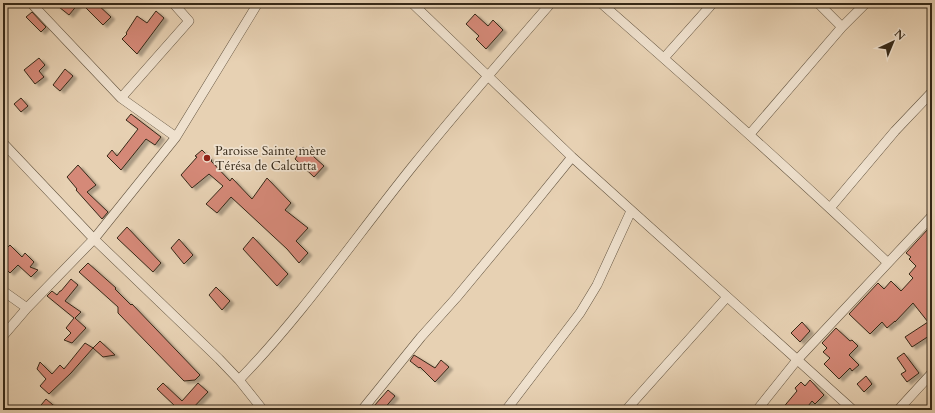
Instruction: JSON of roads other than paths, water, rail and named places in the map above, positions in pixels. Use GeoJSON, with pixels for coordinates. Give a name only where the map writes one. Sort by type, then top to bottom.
{"type":"FeatureCollection","features":[{"type":"Feature","properties":{"kind":"street"},"geometry":{"type":"LineString","coordinates":[[31,3],[121,98],[176,137]]}},
{"type":"Feature","properties":{"kind":"street"},"geometry":{"type":"LineString","coordinates":[[121,98],[190,21],[173,3]]}},
{"type":"Feature","properties":{"kind":"street"},"geometry":{"type":"LineString","coordinates":[[3,336],[27,308],[94,239],[176,137],[258,3]]}},
{"type":"Feature","properties":{"kind":"street"},"geometry":{"type":"LineString","coordinates":[[412,3],[631,211],[853,410]]}},
{"type":"Feature","properties":{"kind":"street"},"geometry":{"type":"LineString","coordinates":[[239,380],[280,334],[412,166],[551,3]]}},
{"type":"Feature","properties":{"kind":"street"},"geometry":{"type":"LineString","coordinates":[[601,3],[750,134],[888,263]]}},
{"type":"Feature","properties":{"kind":"street"},"geometry":{"type":"LineString","coordinates":[[664,58],[713,3]]}},
{"type":"Feature","properties":{"kind":"street"},"geometry":{"type":"LineString","coordinates":[[818,3],[842,27]]}},
{"type":"Feature","properties":{"kind":"street"},"geometry":{"type":"LineString","coordinates":[[750,134],[842,27],[866,3]]}},
{"type":"Feature","properties":{"kind":"street"},"geometry":{"type":"LineString","coordinates":[[830,208],[895,131],[932,92]]}},
{"type":"Feature","properties":{"kind":"street"},"geometry":{"type":"LineString","coordinates":[[3,143],[94,239],[219,359],[239,380],[262,410]]}},
{"type":"Feature","properties":{"kind":"street"},"geometry":{"type":"LineString","coordinates":[[362,410],[421,337],[456,298],[515,227],[572,156]]}},
{"type":"Feature","properties":{"kind":"street"},"geometry":{"type":"LineString","coordinates":[[506,410],[580,313],[591,296],[631,211]]}},
{"type":"Feature","properties":{"kind":"street"},"geometry":{"type":"LineString","coordinates":[[757,410],[797,360],[932,216]]}},
{"type":"Feature","properties":{"kind":"street"},"geometry":{"type":"LineString","coordinates":[[3,291],[27,308]]}},
{"type":"Feature","properties":{"kind":"street"},"geometry":{"type":"LineString","coordinates":[[626,410],[727,297]]}},
{"type":"Feature","properties":{"kind":"street"},"geometry":{"type":"LineString","coordinates":[[898,410],[932,373]]}},
{"type":"Feature","properties":{"kind":"place","name":"Paroisse Sainte mère Térésa de Calcutta"},"geometry":{"type":"Point","coordinates":[207,158]}}]}
